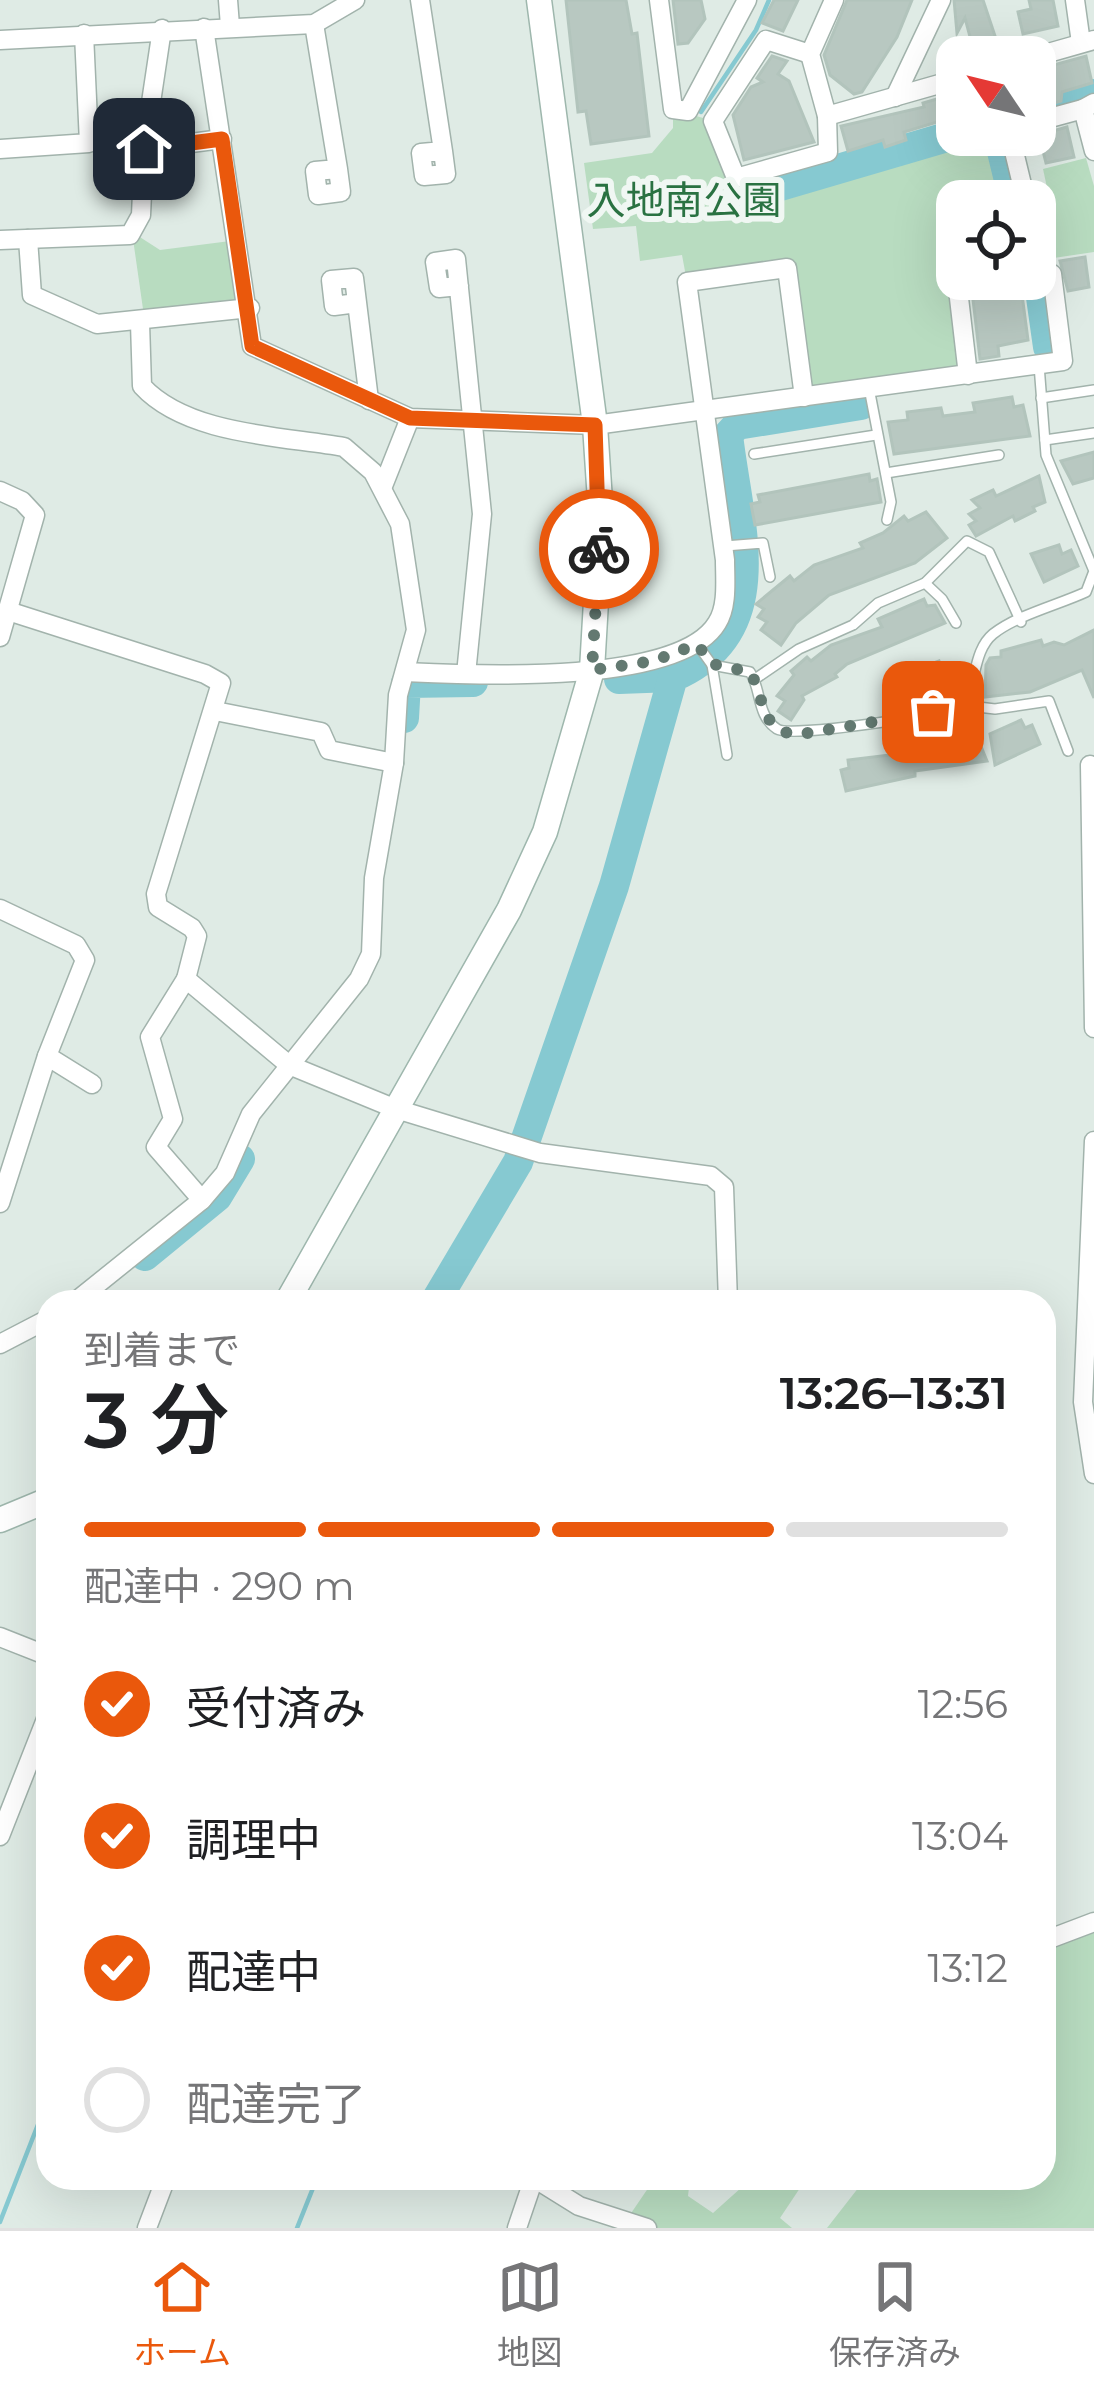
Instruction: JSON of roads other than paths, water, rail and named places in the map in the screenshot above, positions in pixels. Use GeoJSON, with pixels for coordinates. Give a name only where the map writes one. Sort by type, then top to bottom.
{"type":"FeatureCollection","features":[{"type":"Feature","properties":{"kind":"street"},"geometry":{"type":"LineString","coordinates":[[228,0],[230,26]]}},
{"type":"Feature","properties":{"kind":"street"},"geometry":{"type":"LineString","coordinates":[[0,40],[314,24],[354,0]]}},
{"type":"Feature","properties":{"kind":"street"},"geometry":{"type":"LineString","coordinates":[[420,0],[443,151]]}},
{"type":"Feature","properties":{"kind":"street"},"geometry":{"type":"LineString","coordinates":[[294,1290],[509,910],[544,832],[592,670],[601,516],[595,425],[539,0]]}},
{"type":"Feature","properties":{"kind":"street"},"geometry":{"type":"LineString","coordinates":[[658,0],[673,109],[688,111],[747,0]]}},
{"type":"Feature","properties":{"kind":"street"},"geometry":{"type":"LineString","coordinates":[[810,54],[766,40],[713,121],[736,178],[827,152],[827,116],[810,54],[834,0]]}},
{"type":"Feature","properties":{"kind":"street"},"geometry":{"type":"LineString","coordinates":[[895,97],[940,0]]}},
{"type":"Feature","properties":{"kind":"street"},"geometry":{"type":"LineString","coordinates":[[1056,51],[1088,42],[1075,0]]}},
{"type":"Feature","properties":{"kind":"street"},"geometry":{"type":"LineString","coordinates":[[314,24],[338,169]]}},
{"type":"Feature","properties":{"kind":"street"},"geometry":{"type":"LineString","coordinates":[[204,28],[250,308],[252,346],[410,418],[595,425],[1063,362],[1055,300]]}},
{"type":"Feature","properties":{"kind":"street"},"geometry":{"type":"LineString","coordinates":[[0,240],[130,235],[141,215],[144,149],[163,29]]}},
{"type":"Feature","properties":{"kind":"street"},"geometry":{"type":"LineString","coordinates":[[0,149],[89,143],[84,34]]}},
{"type":"Feature","properties":{"kind":"street"},"geometry":{"type":"LineString","coordinates":[[827,116],[936,85]]}},
{"type":"Feature","properties":{"kind":"street"},"geometry":{"type":"LineString","coordinates":[[1056,116],[1089,106],[1094,151]]}},
{"type":"Feature","properties":{"kind":"street"},"geometry":{"type":"LineString","coordinates":[[144,149],[222,139]]}},
{"type":"Feature","properties":{"kind":"street"},"geometry":{"type":"LineString","coordinates":[[28,239],[32,295],[97,324],[250,308]]}},
{"type":"Feature","properties":{"kind":"street"},"geometry":{"type":"LineString","coordinates":[[405,672],[592,670],[654,661],[699,646],[717,623],[728,546],[687,282],[787,268],[804,397]]}},
{"type":"Feature","properties":{"kind":"street"},"geometry":{"type":"LineString","coordinates":[[459,286],[482,514],[466,674]]}},
{"type":"Feature","properties":{"kind":"street"},"geometry":{"type":"LineString","coordinates":[[959,300],[968,375]]}},
{"type":"Feature","properties":{"kind":"street"},"geometry":{"type":"LineString","coordinates":[[357,304],[369,400]]}},
{"type":"Feature","properties":{"kind":"street"},"geometry":{"type":"LineString","coordinates":[[98,1290],[202,1200],[225,1173],[251,1114],[359,979],[370,954],[374,878],[394,763],[398,695],[416,630],[400,524],[361,457],[344,447],[206,422],[152,397],[142,386],[140,323]]}},
{"type":"Feature","properties":{"kind":"street"},"geometry":{"type":"LineString","coordinates":[[382,486],[410,418]]}},
{"type":"Feature","properties":{"kind":"street"},"geometry":{"type":"LineString","coordinates":[[0,491],[22,501],[35,515],[0,637]]}},
{"type":"Feature","properties":{"kind":"street"},"geometry":{"type":"LineString","coordinates":[[8,610],[206,674],[220,683],[156,894],[158,907],[196,936],[186,979],[150,1037],[173,1119],[156,1147],[202,1200]]}},
{"type":"Feature","properties":{"kind":"street"},"geometry":{"type":"LineString","coordinates":[[215,711],[321,732],[329,750],[394,763]]}},
{"type":"Feature","properties":{"kind":"street"},"geometry":{"type":"LineString","coordinates":[[1090,765],[1094,1028]]}},
{"type":"Feature","properties":{"kind":"street"},"geometry":{"type":"LineString","coordinates":[[0,910],[76,945],[85,959],[46,1056],[0,1203]]}},
{"type":"Feature","properties":{"kind":"street"},"geometry":{"type":"LineString","coordinates":[[186,979],[289,1065],[396,1109],[540,1154],[711,1176],[724,1187],[728,1290]]}},
{"type":"Feature","properties":{"kind":"street"},"geometry":{"type":"LineString","coordinates":[[46,1056],[92,1084]]}},
{"type":"Feature","properties":{"kind":"street"},"geometry":{"type":"LineString","coordinates":[[1094,1141],[1083,1402],[1094,1474]]}},
{"type":"Feature","properties":{"kind":"street"},"geometry":{"type":"LineString","coordinates":[[0,1345],[36,1326]]}},
{"type":"Feature","properties":{"kind":"street"},"geometry":{"type":"LineString","coordinates":[[0,1520],[36,1505]]}},
{"type":"Feature","properties":{"kind":"street"},"geometry":{"type":"LineString","coordinates":[[0,1637],[36,1650]]}},
{"type":"Feature","properties":{"kind":"street"},"geometry":{"type":"LineString","coordinates":[[0,1836],[36,1744]]}},
{"type":"Feature","properties":{"kind":"street"},"geometry":{"type":"LineString","coordinates":[[1056,1936],[1094,1922]]}},
{"type":"Feature","properties":{"kind":"street"},"geometry":{"type":"LineString","coordinates":[[147,2228],[161,2190]]}},
{"type":"Feature","properties":{"kind":"street"},"geometry":{"type":"LineString","coordinates":[[517,2228],[530,2190]]}},
{"type":"Feature","properties":{"kind":"street"},"geometry":{"type":"LineString","coordinates":[[553,2190],[579,2206],[647,2228]]}},
{"type":"Feature","properties":{"kind":"lane"},"geometry":{"type":"LineString","coordinates":[[961,705],[969,694],[976,655],[994,633],[1086,592],[1094,571],[1046,454],[1039,365]]}},
{"type":"Feature","properties":{"kind":"lane"},"geometry":{"type":"LineString","coordinates":[[869,388],[891,502],[887,520]]}},
{"type":"Feature","properties":{"kind":"lane"},"geometry":{"type":"LineString","coordinates":[[1041,398],[1094,390]]}},
{"type":"Feature","properties":{"kind":"lane"},"geometry":{"type":"LineString","coordinates":[[1045,440],[1094,433]]}},
{"type":"Feature","properties":{"kind":"lane"},"geometry":{"type":"LineString","coordinates":[[754,454],[876,435]]}},
{"type":"Feature","properties":{"kind":"lane"},"geometry":{"type":"LineString","coordinates":[[886,473],[999,455]]}},
{"type":"Feature","properties":{"kind":"lane"},"geometry":{"type":"LineString","coordinates":[[755,679],[799,649],[853,625],[878,603],[925,583],[968,541],[988,552],[1021,622]]}},
{"type":"Feature","properties":{"kind":"lane"},"geometry":{"type":"LineString","coordinates":[[728,546],[763,544],[770,578]]}},
{"type":"Feature","properties":{"kind":"lane"},"geometry":{"type":"LineString","coordinates":[[925,583],[942,599],[956,623]]}},
{"type":"Feature","properties":{"kind":"lane"},"geometry":{"type":"LineString","coordinates":[[699,646],[710,663],[727,755]]}},
{"type":"Feature","properties":{"kind":"lane"},"geometry":{"type":"LineString","coordinates":[[710,663],[750,672],[767,721],[781,732],[796,735],[862,722],[905,720],[961,705],[995,710],[1048,701],[1068,751]]}},
{"type":"Feature","properties":{"kind":"waterway"},"geometry":{"type":"LineString","coordinates":[[701,112],[756,30],[769,0]]}},
{"type":"Feature","properties":{"kind":"waterway"},"geometry":{"type":"LineString","coordinates":[[1056,105],[1094,94]]}},
{"type":"Feature","properties":{"kind":"waterway"},"geometry":{"type":"LineString","coordinates":[[743,197],[936,140]]}},
{"type":"Feature","properties":{"kind":"waterway"},"geometry":{"type":"LineString","coordinates":[[1003,156],[1009,180]]}},
{"type":"Feature","properties":{"kind":"waterway"},"geometry":{"type":"LineString","coordinates":[[1041,300],[1048,347]]}},
{"type":"Feature","properties":{"kind":"waterway"},"geometry":{"type":"LineString","coordinates":[[442,1290],[518,1162],[614,886],[673,677],[706,657],[727,633],[739,604],[743,539],[728,435],[737,425],[861,405]]}},
{"type":"Feature","properties":{"kind":"waterway"},"geometry":{"type":"LineString","coordinates":[[619,679],[673,677]]}},
{"type":"Feature","properties":{"kind":"waterway"},"geometry":{"type":"LineString","coordinates":[[404,718],[406,683],[473,682]]}},
{"type":"Feature","properties":{"kind":"waterway"},"geometry":{"type":"LineString","coordinates":[[145,1256],[217,1197],[240,1159]]}},
{"type":"Feature","properties":{"kind":"waterway"},"geometry":{"type":"LineString","coordinates":[[0,2222],[36,2130]]}},
{"type":"Feature","properties":{"kind":"waterway"},"geometry":{"type":"LineString","coordinates":[[297,2228],[312,2190]]}},
{"type":"Feature","properties":{"kind":"park label","name":"入地南公園"},"geometry":{"type":"Point","coordinates":[684,200]}}]}
